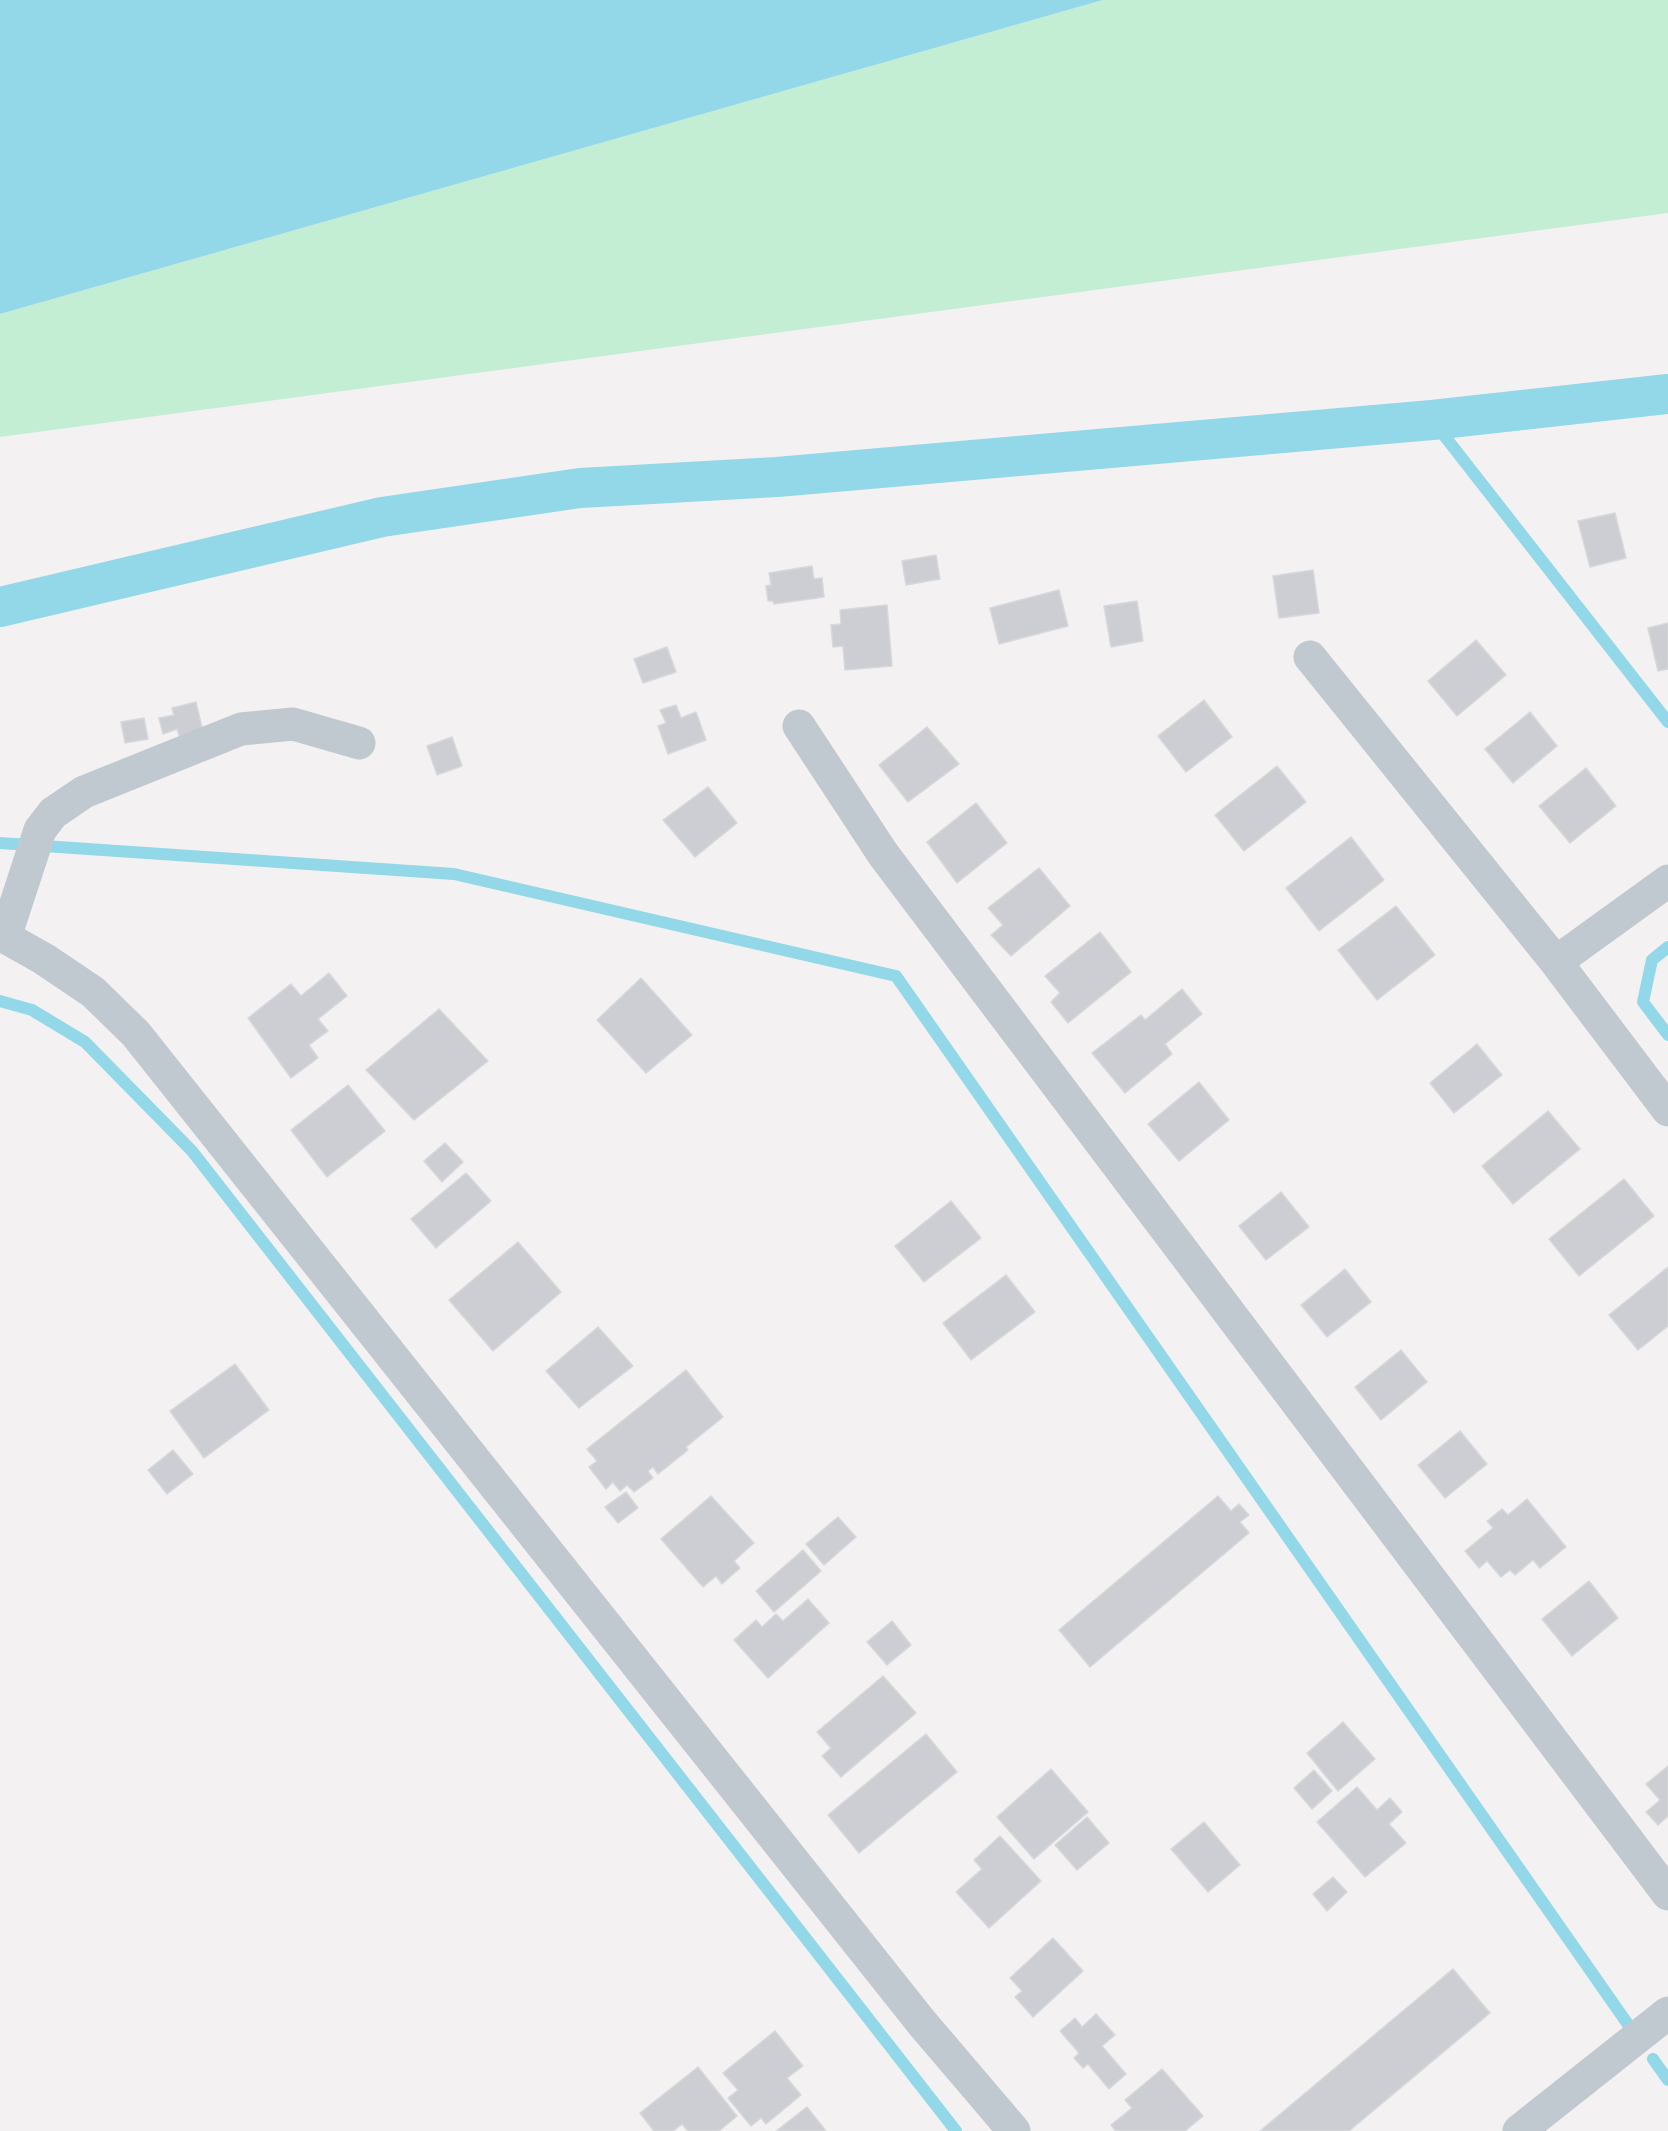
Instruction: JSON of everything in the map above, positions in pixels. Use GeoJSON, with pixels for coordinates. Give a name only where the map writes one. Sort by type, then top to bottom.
{"type":"FeatureCollection","features":[{"type":"Feature","properties":{"kind":"street"},"geometry":{"type":"LineString","coordinates":[[1310,657],[1556,962],[1668,1110]]}},
{"type":"Feature","properties":{"kind":"street"},"geometry":{"type":"LineString","coordinates":[[359,743],[292,723],[241,729],[84,792],[53,813],[40,830],[2,937],[44,959],[93,992],[136,1034],[915,2014],[1014,2131]]}},
{"type":"Feature","properties":{"kind":"street"},"geometry":{"type":"LineString","coordinates":[[799,726],[883,854],[1668,1894]]}},
{"type":"Feature","properties":{"kind":"street"},"geometry":{"type":"LineString","coordinates":[[1556,962],[1668,881]]}},
{"type":"Feature","properties":{"kind":"street"},"geometry":{"type":"LineString","coordinates":[[1519,2131],[1668,2013]]}},
{"type":"Feature","properties":{"kind":"green space"},"geometry":{"type":"Polygon","coordinates":[[[1103,0],[1668,0],[1668,213],[0,437],[0,314],[1103,0]]]}},
{"type":"Feature","properties":{"kind":"water"},"geometry":{"type":"Polygon","coordinates":[[[0,0],[1103,0],[0,314],[0,0]]]}},
{"type":"Feature","properties":{"kind":"building"},"geometry":{"type":"Polygon","coordinates":[[[1615,513],[1626,558],[1590,567],[1578,521],[1615,513]]]}},
{"type":"Feature","properties":{"kind":"building"},"geometry":{"type":"Polygon","coordinates":[[[936,555],[940,579],[906,585],[902,561],[936,555]]]}},
{"type":"Feature","properties":{"kind":"building"},"geometry":{"type":"Polygon","coordinates":[[[812,566],[814,579],[822,578],[824,597],[774,604],[773,601],[768,601],[766,586],[771,585],[769,573],[812,566]]]}},
{"type":"Feature","properties":{"kind":"building"},"geometry":{"type":"Polygon","coordinates":[[[1313,570],[1319,613],[1279,618],[1273,576],[1313,570]]]}},
{"type":"Feature","properties":{"kind":"building"},"geometry":{"type":"Polygon","coordinates":[[[1059,590],[1068,626],[999,644],[990,608],[1059,590]]]}},
{"type":"Feature","properties":{"kind":"building"},"geometry":{"type":"Polygon","coordinates":[[[1137,601],[1143,641],[1111,647],[1104,606],[1137,601]]]}},
{"type":"Feature","properties":{"kind":"building"},"geometry":{"type":"Polygon","coordinates":[[[887,605],[892,666],[845,670],[843,646],[833,647],[831,625],[841,624],[840,610],[887,605]]]}},
{"type":"Feature","properties":{"kind":"building"},"geometry":{"type":"Polygon","coordinates":[[[1668,623],[1668,669],[1658,671],[1648,628],[1668,623]]]}},
{"type":"Feature","properties":{"kind":"building"},"geometry":{"type":"Polygon","coordinates":[[[1476,640],[1506,675],[1457,716],[1428,681],[1476,640]]]}},
{"type":"Feature","properties":{"kind":"building"},"geometry":{"type":"Polygon","coordinates":[[[667,647],[676,672],[643,683],[634,659],[667,647]]]}},
{"type":"Feature","properties":{"kind":"building"},"geometry":{"type":"Polygon","coordinates":[[[1204,700],[1232,737],[1186,772],[1158,736],[1204,700]]]}},
{"type":"Feature","properties":{"kind":"building"},"geometry":{"type":"Polygon","coordinates":[[[196,702],[203,732],[180,738],[177,729],[163,734],[159,718],[174,715],[172,708],[196,702]]]}},
{"type":"Feature","properties":{"kind":"building"},"geometry":{"type":"Polygon","coordinates":[[[676,705],[681,718],[696,712],[706,740],[668,754],[658,726],[666,723],[660,710],[676,705]]]}},
{"type":"Feature","properties":{"kind":"building"},"geometry":{"type":"Polygon","coordinates":[[[1530,712],[1557,746],[1513,783],[1485,749],[1530,712]]]}},
{"type":"Feature","properties":{"kind":"building"},"geometry":{"type":"Polygon","coordinates":[[[144,718],[148,739],[125,743],[121,722],[144,718]]]}},
{"type":"Feature","properties":{"kind":"building"},"geometry":{"type":"Polygon","coordinates":[[[927,727],[959,764],[908,802],[879,765],[927,727]]]}},
{"type":"Feature","properties":{"kind":"building"},"geometry":{"type":"Polygon","coordinates":[[[452,737],[462,766],[437,775],[427,746],[452,737]]]}},
{"type":"Feature","properties":{"kind":"building"},"geometry":{"type":"Polygon","coordinates":[[[1277,766],[1306,802],[1244,851],[1215,815],[1277,766]]]}},
{"type":"Feature","properties":{"kind":"building"},"geometry":{"type":"Polygon","coordinates":[[[1586,768],[1616,806],[1570,843],[1539,806],[1586,768]]]}},
{"type":"Feature","properties":{"kind":"building"},"geometry":{"type":"Polygon","coordinates":[[[708,787],[737,823],[695,857],[663,820],[708,787]]]}},
{"type":"Feature","properties":{"kind":"building"},"geometry":{"type":"Polygon","coordinates":[[[976,803],[1007,843],[957,883],[927,842],[976,803]]]}},
{"type":"Feature","properties":{"kind":"building"},"geometry":{"type":"Polygon","coordinates":[[[1351,837],[1384,880],[1319,931],[1286,888],[1351,837]]]}},
{"type":"Feature","properties":{"kind":"building"},"geometry":{"type":"Polygon","coordinates":[[[1039,868],[1070,906],[1011,956],[991,935],[1003,925],[988,908],[1039,868]]]}},
{"type":"Feature","properties":{"kind":"building"},"geometry":{"type":"Polygon","coordinates":[[[1396,906],[1435,955],[1377,1000],[1338,950],[1396,906]]]}},
{"type":"Feature","properties":{"kind":"building"},"geometry":{"type":"Polygon","coordinates":[[[1100,932],[1131,972],[1068,1023],[1051,1002],[1060,993],[1045,976],[1100,932]]]}},
{"type":"Feature","properties":{"kind":"building"},"geometry":{"type":"Polygon","coordinates":[[[329,973],[347,996],[318,1019],[328,1031],[309,1045],[318,1058],[291,1078],[248,1018],[291,984],[301,996],[329,973]]]}},
{"type":"Feature","properties":{"kind":"building"},"geometry":{"type":"Polygon","coordinates":[[[641,978],[692,1035],[646,1073],[597,1020],[641,978]]]}},
{"type":"Feature","properties":{"kind":"building"},"geometry":{"type":"Polygon","coordinates":[[[1182,989],[1202,1014],[1165,1044],[1172,1054],[1125,1093],[1092,1053],[1141,1015],[1145,1020],[1182,989]]]}},
{"type":"Feature","properties":{"kind":"building"},"geometry":{"type":"Polygon","coordinates":[[[439,1009],[488,1061],[414,1120],[366,1070],[439,1009]]]}},
{"type":"Feature","properties":{"kind":"building"},"geometry":{"type":"Polygon","coordinates":[[[1477,1044],[1502,1075],[1454,1113],[1430,1083],[1477,1044]]]}},
{"type":"Feature","properties":{"kind":"building"},"geometry":{"type":"Polygon","coordinates":[[[1199,1082],[1229,1120],[1179,1161],[1148,1124],[1199,1082]]]}},
{"type":"Feature","properties":{"kind":"building"},"geometry":{"type":"Polygon","coordinates":[[[348,1085],[385,1131],[327,1177],[291,1130],[348,1085]]]}},
{"type":"Feature","properties":{"kind":"building"},"geometry":{"type":"Polygon","coordinates":[[[1548,1111],[1580,1149],[1513,1204],[1482,1166],[1548,1111]]]}},
{"type":"Feature","properties":{"kind":"building"},"geometry":{"type":"Polygon","coordinates":[[[445,1143],[463,1162],[442,1182],[424,1161],[445,1143]]]}},
{"type":"Feature","properties":{"kind":"building"},"geometry":{"type":"Polygon","coordinates":[[[466,1173],[491,1201],[436,1248],[411,1219],[466,1173]]]}},
{"type":"Feature","properties":{"kind":"building"},"geometry":{"type":"Polygon","coordinates":[[[1624,1179],[1654,1216],[1579,1276],[1549,1239],[1624,1179]]]}},
{"type":"Feature","properties":{"kind":"building"},"geometry":{"type":"Polygon","coordinates":[[[1281,1192],[1309,1227],[1266,1260],[1239,1226],[1281,1192]]]}},
{"type":"Feature","properties":{"kind":"building"},"geometry":{"type":"Polygon","coordinates":[[[951,1201],[981,1238],[924,1282],[895,1246],[951,1201]]]}},
{"type":"Feature","properties":{"kind":"building"},"geometry":{"type":"Polygon","coordinates":[[[518,1242],[561,1292],[493,1351],[449,1300],[518,1242]]]}},
{"type":"Feature","properties":{"kind":"building"},"geometry":{"type":"Polygon","coordinates":[[[1668,1267],[1668,1326],[1638,1350],[1609,1315],[1668,1267]]]}},
{"type":"Feature","properties":{"kind":"building"},"geometry":{"type":"Polygon","coordinates":[[[1345,1269],[1371,1302],[1327,1337],[1301,1305],[1345,1269]]]}},
{"type":"Feature","properties":{"kind":"building"},"geometry":{"type":"Polygon","coordinates":[[[1006,1275],[1035,1312],[971,1360],[943,1323],[1006,1275]]]}},
{"type":"Feature","properties":{"kind":"building"},"geometry":{"type":"Polygon","coordinates":[[[598,1327],[633,1366],[579,1408],[546,1371],[598,1327]]]}},
{"type":"Feature","properties":{"kind":"building"},"geometry":{"type":"Polygon","coordinates":[[[1401,1350],[1427,1382],[1381,1420],[1355,1387],[1401,1350]]]}},
{"type":"Feature","properties":{"kind":"building"},"geometry":{"type":"Polygon","coordinates":[[[235,1364],[269,1410],[204,1458],[170,1411],[235,1364]]]}},
{"type":"Feature","properties":{"kind":"building"},"geometry":{"type":"Polygon","coordinates":[[[686,1370],[723,1417],[686,1447],[688,1450],[658,1474],[653,1467],[648,1471],[653,1478],[634,1492],[627,1485],[620,1491],[613,1482],[606,1489],[589,1467],[597,1461],[587,1449],[686,1370]]]}},
{"type":"Feature","properties":{"kind":"building"},"geometry":{"type":"Polygon","coordinates":[[[1460,1431],[1487,1464],[1445,1498],[1418,1465],[1460,1431]]]}},
{"type":"Feature","properties":{"kind":"building"},"geometry":{"type":"Polygon","coordinates":[[[173,1450],[193,1474],[167,1494],[148,1470],[173,1450]]]}},
{"type":"Feature","properties":{"kind":"building"},"geometry":{"type":"Polygon","coordinates":[[[626,1492],[638,1508],[618,1523],[605,1507],[626,1492]]]}},
{"type":"Feature","properties":{"kind":"building"},"geometry":{"type":"Polygon","coordinates":[[[711,1496],[754,1543],[734,1561],[740,1568],[722,1584],[716,1576],[703,1587],[661,1539],[711,1496]]]}},
{"type":"Feature","properties":{"kind":"building"},"geometry":{"type":"Polygon","coordinates":[[[1218,1496],[1231,1511],[1239,1504],[1249,1515],[1240,1522],[1249,1533],[1090,1667],[1059,1630],[1218,1496]]]}},
{"type":"Feature","properties":{"kind":"building"},"geometry":{"type":"Polygon","coordinates":[[[1527,1499],[1566,1547],[1540,1568],[1533,1560],[1515,1575],[1510,1570],[1501,1577],[1487,1561],[1479,1568],[1465,1551],[1493,1528],[1487,1521],[1502,1509],[1508,1515],[1527,1499]]]}},
{"type":"Feature","properties":{"kind":"building"},"geometry":{"type":"Polygon","coordinates":[[[838,1517],[856,1537],[824,1565],[806,1544],[838,1517]]]}},
{"type":"Feature","properties":{"kind":"building"},"geometry":{"type":"Polygon","coordinates":[[[803,1550],[821,1571],[774,1612],[756,1591],[803,1550]]]}},
{"type":"Feature","properties":{"kind":"building"},"geometry":{"type":"Polygon","coordinates":[[[1589,1581],[1618,1618],[1572,1656],[1542,1619],[1589,1581]]]}},
{"type":"Feature","properties":{"kind":"building"},"geometry":{"type":"Polygon","coordinates":[[[808,1599],[829,1623],[768,1678],[734,1640],[756,1620],[762,1627],[776,1614],[783,1621],[808,1599]]]}},
{"type":"Feature","properties":{"kind":"building"},"geometry":{"type":"Polygon","coordinates":[[[892,1621],[911,1645],[887,1665],[867,1642],[892,1621]]]}},
{"type":"Feature","properties":{"kind":"building"},"geometry":{"type":"Polygon","coordinates":[[[883,1676],[916,1713],[841,1777],[822,1756],[831,1748],[817,1732],[883,1676]]]}},
{"type":"Feature","properties":{"kind":"building"},"geometry":{"type":"Polygon","coordinates":[[[1343,1722],[1375,1759],[1338,1791],[1307,1753],[1343,1722]]]}},
{"type":"Feature","properties":{"kind":"building"},"geometry":{"type":"Polygon","coordinates":[[[926,1734],[957,1772],[859,1853],[828,1815],[926,1734]]]}},
{"type":"Feature","properties":{"kind":"building"},"geometry":{"type":"Polygon","coordinates":[[[1668,1766],[1668,1816],[1658,1825],[1646,1812],[1660,1800],[1646,1784],[1668,1766]]]}},
{"type":"Feature","properties":{"kind":"building"},"geometry":{"type":"Polygon","coordinates":[[[1051,1769],[1088,1812],[1034,1859],[997,1817],[1051,1769]]]}},
{"type":"Feature","properties":{"kind":"building"},"geometry":{"type":"Polygon","coordinates":[[[1314,1770],[1332,1791],[1312,1809],[1294,1788],[1314,1770]]]}},
{"type":"Feature","properties":{"kind":"building"},"geometry":{"type":"Polygon","coordinates":[[[1357,1787],[1377,1810],[1390,1798],[1402,1812],[1389,1824],[1406,1843],[1365,1877],[1317,1822],[1357,1787]]]}},
{"type":"Feature","properties":{"kind":"building"},"geometry":{"type":"Polygon","coordinates":[[[1087,1817],[1109,1843],[1077,1870],[1055,1845],[1087,1817]]]}},
{"type":"Feature","properties":{"kind":"building"},"geometry":{"type":"Polygon","coordinates":[[[1204,1822],[1240,1865],[1208,1892],[1171,1849],[1204,1822]]]}},
{"type":"Feature","properties":{"kind":"building"},"geometry":{"type":"Polygon","coordinates":[[[1000,1836],[1041,1881],[989,1928],[956,1892],[982,1869],[974,1860],[1000,1836]]]}},
{"type":"Feature","properties":{"kind":"building"},"geometry":{"type":"Polygon","coordinates":[[[1333,1877],[1347,1892],[1327,1911],[1313,1894],[1333,1877]]]}},
{"type":"Feature","properties":{"kind":"building"},"geometry":{"type":"Polygon","coordinates":[[[1053,1938],[1083,1971],[1033,2017],[1015,1997],[1022,1991],[1010,1978],[1053,1938]]]}},
{"type":"Feature","properties":{"kind":"building"},"geometry":{"type":"Polygon","coordinates":[[[1453,1969],[1490,2013],[1349,2131],[1260,2131],[1453,1969]]]}},
{"type":"Feature","properties":{"kind":"building"},"geometry":{"type":"Polygon","coordinates":[[[1096,2014],[1115,2035],[1102,2046],[1126,2074],[1109,2089],[1088,2064],[1083,2068],[1074,2058],[1079,2053],[1060,2031],[1075,2018],[1082,2027],[1096,2014]]]}},
{"type":"Feature","properties":{"kind":"building"},"geometry":{"type":"Polygon","coordinates":[[[775,2031],[803,2066],[787,2078],[801,2095],[766,2124],[761,2118],[751,2126],[728,2098],[738,2090],[723,2073],[775,2031]]]}},
{"type":"Feature","properties":{"kind":"building"},"geometry":{"type":"Polygon","coordinates":[[[698,2067],[737,2116],[719,2131],[688,2131],[682,2124],[673,2131],[654,2131],[640,2113],[698,2067]]]}},
{"type":"Feature","properties":{"kind":"building"},"geometry":{"type":"Polygon","coordinates":[[[1162,2069],[1203,2116],[1185,2131],[1116,2131],[1111,2125],[1132,2108],[1125,2100],[1162,2069]]]}},
{"type":"Feature","properties":{"kind":"building"},"geometry":{"type":"Polygon","coordinates":[[[807,2107],[826,2131],[776,2131],[807,2107]]]}},
{"type":"Feature","properties":{"kind":"waterway"},"geometry":{"type":"LineString","coordinates":[[0,607],[382,517],[580,488],[777,477],[1432,420],[1668,394]]}},
{"type":"Feature","properties":{"kind":"waterway"},"geometry":{"type":"LineString","coordinates":[[1432,420],[1668,722]]}},
{"type":"Feature","properties":{"kind":"waterway"},"geometry":{"type":"LineString","coordinates":[[0,843],[454,874],[896,976],[1627,2023]]}},
{"type":"Feature","properties":{"kind":"waterway"},"geometry":{"type":"LineString","coordinates":[[1668,947],[1652,960],[1643,1002],[1668,1035]]}},
{"type":"Feature","properties":{"kind":"waterway"},"geometry":{"type":"LineString","coordinates":[[0,1001],[32,1010],[85,1042],[192,1151],[956,2131]]}},
{"type":"Feature","properties":{"kind":"waterway"},"geometry":{"type":"LineString","coordinates":[[1653,2059],[1668,2080]]}}]}
